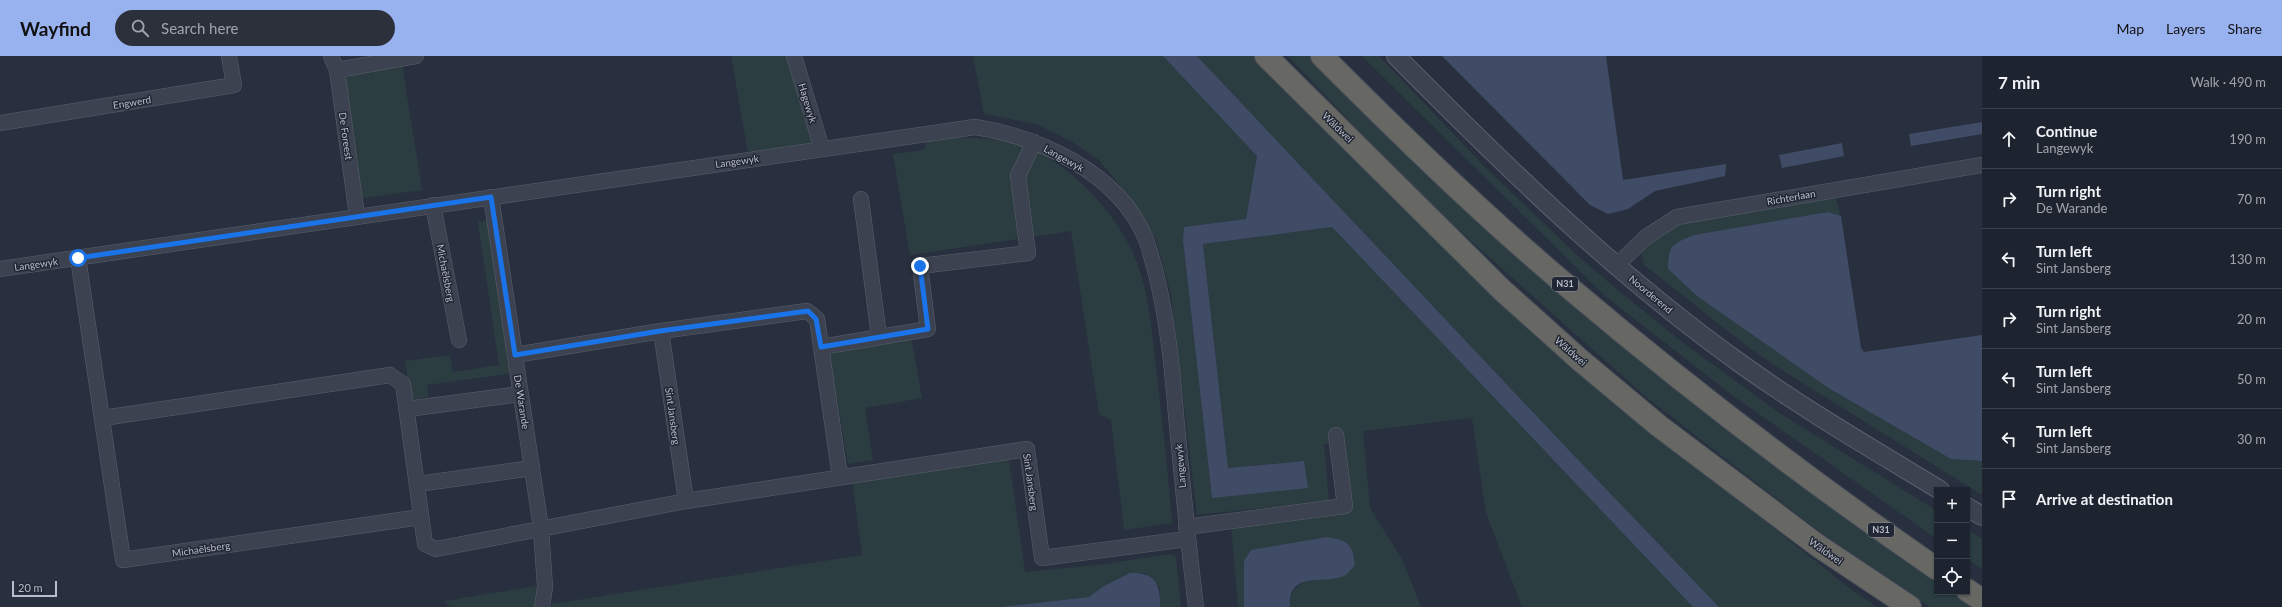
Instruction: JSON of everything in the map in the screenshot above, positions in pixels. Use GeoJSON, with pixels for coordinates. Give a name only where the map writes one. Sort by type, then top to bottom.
{"type":"FeatureCollection","features":[{"type":"Feature","properties":{"kind":"highway","name":"Wâldwei"},"geometry":{"type":"LineString","coordinates":[[1266,56],[1502,290],[1580,360],[1659,426],[1811,540],[1910,607]]}},
{"type":"Feature","properties":{"kind":"highway","name":"N31"},"geometry":{"type":"LineString","coordinates":[[1322,56],[1420,152],[1571,289],[1733,421],[1934,567]]}},
{"type":"Feature","properties":{"kind":"highway"},"geometry":{"type":"LineString","coordinates":[[1970,592],[1982,600]]}},
{"type":"Feature","properties":{"kind":"street","name":"Engwerd"},"geometry":{"type":"LineString","coordinates":[[0,123],[234,85],[229,56]]}},
{"type":"Feature","properties":{"kind":"street","name":"De Foreest"},"geometry":{"type":"LineString","coordinates":[[331,56],[337,70],[357,216]]}},
{"type":"Feature","properties":{"kind":"street"},"geometry":{"type":"LineString","coordinates":[[337,70],[412,56]]}},
{"type":"Feature","properties":{"kind":"street","name":"Hagewyk"},"geometry":{"type":"LineString","coordinates":[[794,56],[822,149]]}},
{"type":"Feature","properties":{"kind":"street","name":"Noorderend"},"geometry":{"type":"LineString","coordinates":[[1396,56],[1510,170],[1678,317],[1744,366],[1814,414],[1935,487]]}},
{"type":"Feature","properties":{"kind":"street","name":"Langewyk"},"geometry":{"type":"LineString","coordinates":[[0,269],[975,127],[1002,131],[1034,142],[1080,165],[1108,187],[1124,204],[1145,237],[1157,279],[1169,340],[1186,533],[1196,607]]}},
{"type":"Feature","properties":{"kind":"street"},"geometry":{"type":"LineString","coordinates":[[821,347],[878,336],[928,329],[920,266],[1028,253],[1018,176],[1034,142]]}},
{"type":"Feature","properties":{"kind":"street","name":"Richterlaan"},"geometry":{"type":"LineString","coordinates":[[1617,265],[1646,237],[1677,217],[1982,165]]}},
{"type":"Feature","properties":{"kind":"street","name":"De Warande"},"geometry":{"type":"LineString","coordinates":[[491,197],[541,528],[545,587],[542,607]]}},
{"type":"Feature","properties":{"kind":"street"},"geometry":{"type":"LineString","coordinates":[[861,199],[878,336]]}},
{"type":"Feature","properties":{"kind":"street","name":"Michaëlsberg"},"geometry":{"type":"LineString","coordinates":[[433,205],[459,340]]}},
{"type":"Feature","properties":{"kind":"street","name":"Michaëlsberg"},"geometry":{"type":"LineString","coordinates":[[78,258],[123,560],[421,517]]}},
{"type":"Feature","properties":{"kind":"street"},"geometry":{"type":"LineString","coordinates":[[515,355],[660,331],[808,311],[816,319],[840,477]]}},
{"type":"Feature","properties":{"kind":"street","name":"Sint Jansberg"},"geometry":{"type":"LineString","coordinates":[[660,331],[686,501]]}},
{"type":"Feature","properties":{"kind":"street"},"geometry":{"type":"LineString","coordinates":[[103,418],[390,376],[404,384],[425,544],[436,549],[541,528]]}},
{"type":"Feature","properties":{"kind":"street"},"geometry":{"type":"LineString","coordinates":[[407,409],[520,394]]}},
{"type":"Feature","properties":{"kind":"street"},"geometry":{"type":"LineString","coordinates":[[1186,533],[1345,506],[1336,435]]}},
{"type":"Feature","properties":{"kind":"street","name":"Sint Jansberg"},"geometry":{"type":"LineString","coordinates":[[541,528],[686,501],[1027,449],[1042,558],[1186,533]]}},
{"type":"Feature","properties":{"kind":"street"},"geometry":{"type":"LineString","coordinates":[[418,484],[532,468]]}},
{"type":"Feature","properties":{"kind":"street"},"geometry":{"type":"LineString","coordinates":[[1970,509],[1982,516]]}},
{"type":"Feature","properties":{"kind":"shaded area"},"geometry":{"type":"Polygon","coordinates":[[[731,56],[788,56],[814,143],[748,152],[731,56]]]}},
{"type":"Feature","properties":{"kind":"shaded area"},"geometry":{"type":"Polygon","coordinates":[[[973,56],[1163,56],[1257,156],[1246,219],[1184,227],[1183,240],[1212,498],[1304,461],[1228,468],[1203,244],[1332,227],[1693,607],[1522,607],[1486,513],[1472,418],[1363,431],[1370,508],[1403,561],[1421,607],[1290,607],[1291,597],[1295,589],[1301,584],[1317,579],[1345,576],[1244,561],[1244,607],[1238,607],[1231,525],[1350,510],[1344,442],[1324,444],[1329,501],[1197,515],[1171,295],[1156,239],[1118,183],[1099,160],[1071,141],[1036,124],[984,114],[973,56]]]}},
{"type":"Feature","properties":{"kind":"shaded area"},"geometry":{"type":"Polygon","coordinates":[[[1197,56],[1257,56],[1397,202],[1576,372],[1852,590],[1877,607],[1719,607],[1197,56]]]}},
{"type":"Feature","properties":{"kind":"shaded area"},"geometry":{"type":"Polygon","coordinates":[[[1288,56],[1316,56],[1832,503],[1882,545],[1934,581],[1934,595],[1955,595],[1973,607],[1930,607],[1820,532],[1646,397],[1415,191],[1288,56]]]}},
{"type":"Feature","properties":{"kind":"shaded area"},"geometry":{"type":"Polygon","coordinates":[[[1362,56],[1379,56],[1484,166],[1578,256],[1686,345],[1781,414],[1934,509],[1934,537],[1732,395],[1605,296],[1362,56]]]}},
{"type":"Feature","properties":{"kind":"shaded area"},"geometry":{"type":"Polygon","coordinates":[[[402,65],[422,190],[363,198],[358,187],[344,75],[402,65]]]}},
{"type":"Feature","properties":{"kind":"shaded area"},"geometry":{"type":"Polygon","coordinates":[[[927,138],[974,138],[997,140],[1020,145],[1038,152],[1055,162],[1088,189],[1115,222],[1126,239],[1134,255],[1144,284],[1150,315],[1172,523],[1124,530],[1111,420],[1099,414],[1071,231],[910,255],[893,154],[924,150],[927,138]]]}},
{"type":"Feature","properties":{"kind":"shaded area"},"geometry":{"type":"Polygon","coordinates":[[[1835,196],[1841,216],[1828,212],[1695,235],[1676,243],[1673,246],[1670,250],[1668,269],[1697,296],[1830,389],[1951,459],[1982,461],[1982,495],[1782,370],[1747,346],[1644,265],[1641,251],[1674,225],[1835,196]]]}},
{"type":"Feature","properties":{"kind":"shaded area"},"geometry":{"type":"Polygon","coordinates":[[[490,220],[513,373],[427,385],[428,397],[411,400],[405,361],[450,355],[453,372],[499,365],[478,222],[490,220]]]}},
{"type":"Feature","properties":{"kind":"shaded area"},"geometry":{"type":"Polygon","coordinates":[[[911,337],[922,398],[865,408],[873,460],[848,464],[829,350],[911,337]]]}},
{"type":"Feature","properties":{"kind":"shaded area"},"geometry":{"type":"Polygon","coordinates":[[[1004,457],[1009,460],[1025,572],[1105,564],[1169,554],[1176,557],[1181,607],[1160,607],[1160,588],[1153,579],[1144,573],[1130,573],[1102,587],[1089,597],[1000,607],[551,607],[552,604],[862,555],[852,479],[1004,457]]]}},
{"type":"Feature","properties":{"kind":"shaded area"},"geometry":{"type":"Polygon","coordinates":[[[1970,531],[1982,539],[1982,569],[1970,561],[1970,531]]]}},
{"type":"Feature","properties":{"kind":"shaded area"},"geometry":{"type":"Polygon","coordinates":[[[536,586],[534,607],[450,607],[444,601],[536,586]]]}},
{"type":"Feature","properties":{"kind":"water"},"geometry":{"type":"Polygon","coordinates":[[[1163,56],[1197,56],[1719,607],[1693,607],[1332,227],[1203,244],[1228,468],[1304,461],[1308,488],[1212,498],[1183,240],[1184,227],[1246,219],[1257,156],[1163,56]]]}},
{"type":"Feature","properties":{"kind":"water"},"geometry":{"type":"Polygon","coordinates":[[[1442,56],[1606,56],[1623,180],[1726,164],[1725,176],[1655,191],[1628,209],[1608,214],[1590,205],[1442,56]]]}},
{"type":"Feature","properties":{"kind":"water"},"geometry":{"type":"Polygon","coordinates":[[[1982,122],[1982,134],[1911,146],[1909,134],[1982,122]]]}},
{"type":"Feature","properties":{"kind":"water"},"geometry":{"type":"Polygon","coordinates":[[[1842,143],[1844,156],[1782,168],[1779,155],[1842,143]]]}},
{"type":"Feature","properties":{"kind":"water"},"geometry":{"type":"Polygon","coordinates":[[[1828,212],[1841,216],[1861,348],[1864,352],[1982,335],[1982,461],[1951,459],[1830,389],[1697,296],[1668,269],[1670,250],[1673,246],[1676,243],[1694,235],[1828,212]]]}},
{"type":"Feature","properties":{"kind":"water"},"geometry":{"type":"Polygon","coordinates":[[[1327,537],[1340,540],[1348,544],[1351,548],[1355,565],[1347,574],[1335,578],[1300,583],[1294,588],[1291,595],[1290,607],[1244,607],[1244,561],[1251,550],[1327,537]]]}},
{"type":"Feature","properties":{"kind":"water"},"geometry":{"type":"Polygon","coordinates":[[[1130,573],[1139,573],[1151,577],[1155,581],[1158,586],[1160,607],[1000,607],[1089,597],[1102,587],[1130,573]]]}},
{"type":"Feature","properties":{"kind":"route"},"geometry":{"type":"LineString","coordinates":[[78,258],[491,197],[515,355],[660,331],[808,311],[816,319],[821,347],[878,336],[928,329],[920,266]]}}]}
